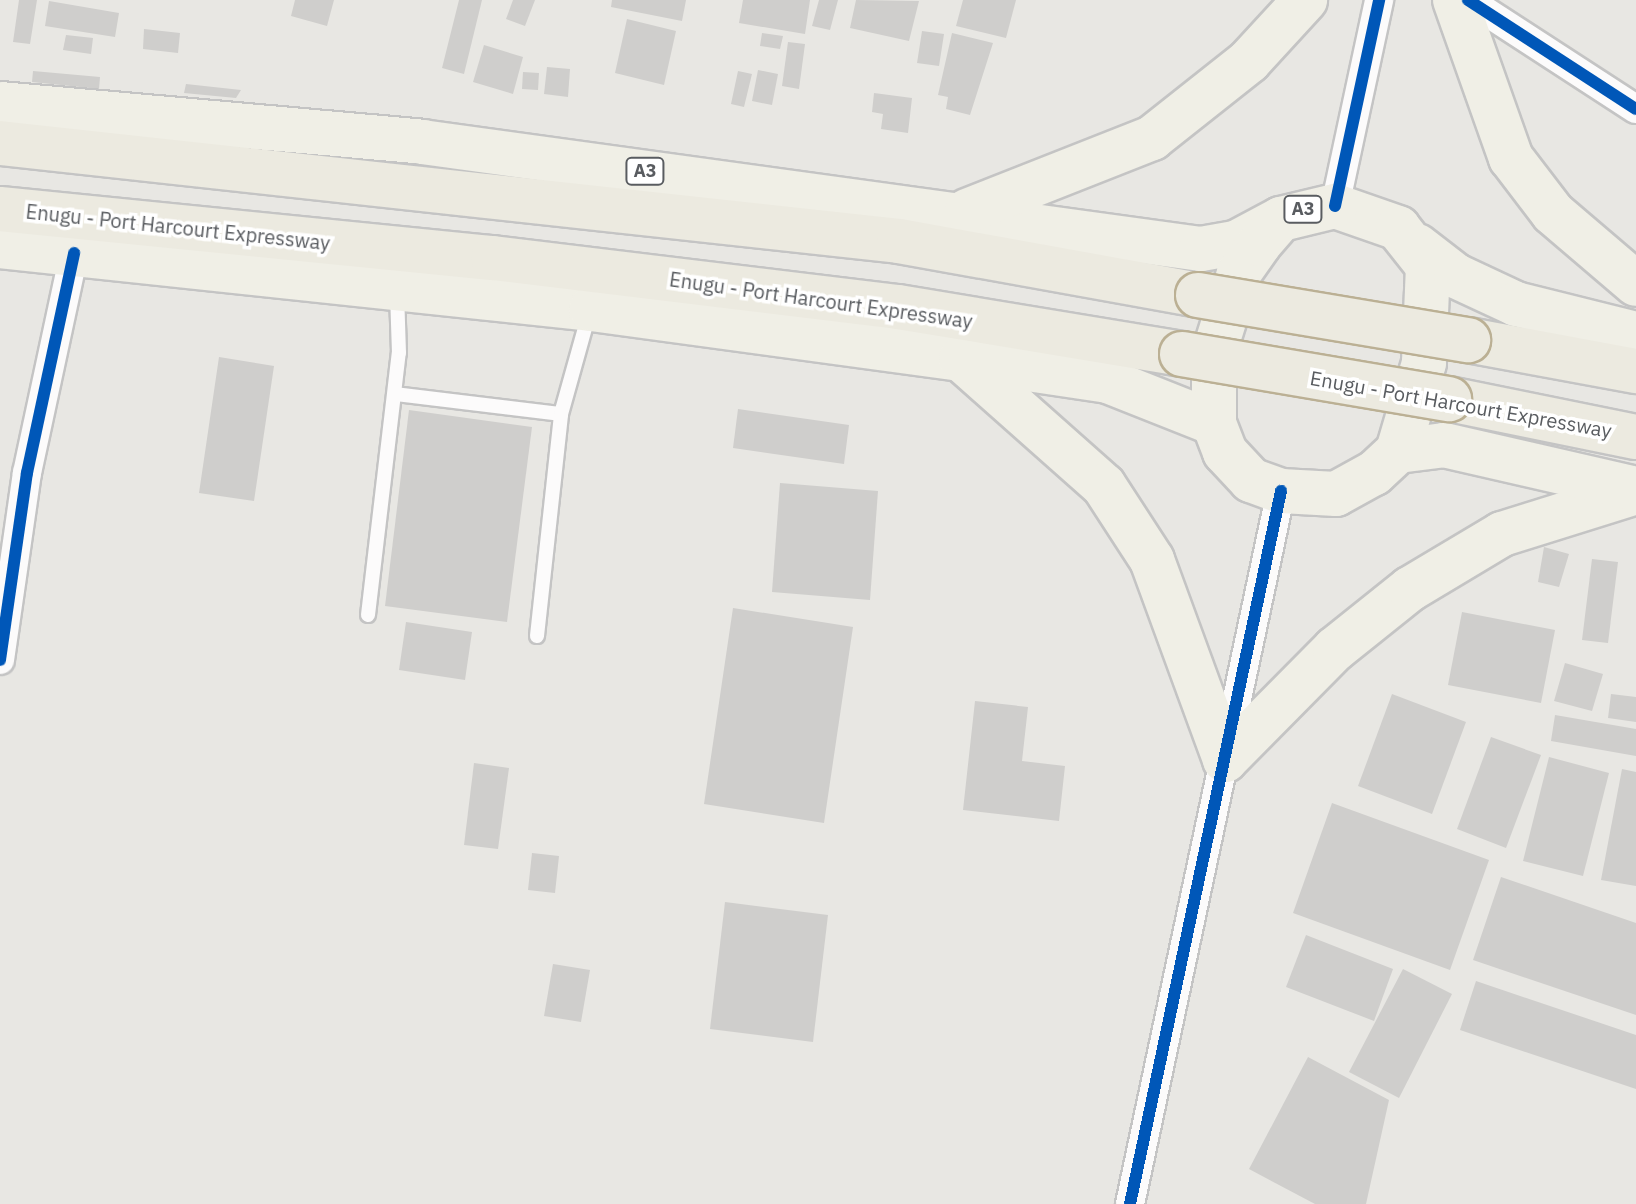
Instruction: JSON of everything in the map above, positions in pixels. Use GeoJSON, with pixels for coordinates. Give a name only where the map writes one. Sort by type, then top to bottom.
{"type":"FeatureCollection","features":[{"type":"Feature","properties":{"kind":"highway","name":"A3"},"geometry":{"type":"LineString","coordinates":[[0,143],[899,241],[1636,371]]}},
{"type":"Feature","properties":{"kind":"highway","name":"Enugu - Port Harcourt Expressway"},"geometry":{"type":"LineString","coordinates":[[0,209],[508,259],[898,307],[1449,399],[1636,437]]}},
{"type":"Feature","properties":{"kind":"main road"},"geometry":{"type":"LineString","coordinates":[[964,212],[1152,138],[1249,61],[1305,0]]}},
{"type":"Feature","properties":{"kind":"main road"},"geometry":{"type":"LineString","coordinates":[[1455,0],[1511,158],[1553,213],[1636,284]]}},
{"type":"Feature","properties":{"kind":"main road","name":"A3"},"geometry":{"type":"LineString","coordinates":[[0,104],[422,142],[964,212],[1201,249],[1236,243],[1281,219],[1335,206],[1384,221],[1477,288],[1516,304],[1636,334]]}},
{"type":"Feature","properties":{"kind":"main road","name":"A3"},"geometry":{"type":"LineString","coordinates":[[1281,219],[1239,273],[1221,326],[1214,423],[1225,452],[1251,480],[1281,491],[1336,494],[1398,451]]}},
{"type":"Feature","properties":{"kind":"main road","name":"Enugu - Port Harcourt Expressway"},"geometry":{"type":"LineString","coordinates":[[0,246],[591,309],[961,359],[1108,381],[1214,423]]}},
{"type":"Feature","properties":{"kind":"main road"},"geometry":{"type":"LineString","coordinates":[[1417,246],[1432,286],[1430,319],[1398,451],[1459,447],[1636,491]]}},
{"type":"Feature","properties":{"kind":"main road"},"geometry":{"type":"LineString","coordinates":[[961,359],[1104,486],[1152,560],[1225,760],[1335,649],[1410,589],[1502,534],[1636,491]]}},
{"type":"Feature","properties":{"kind":"street"},"geometry":{"type":"LineString","coordinates":[[1335,206],[1379,0]]}},
{"type":"Feature","properties":{"kind":"street"},"geometry":{"type":"LineString","coordinates":[[1468,0],[1636,109]]}},
{"type":"Feature","properties":{"kind":"street"},"geometry":{"type":"LineString","coordinates":[[0,660],[27,473],[74,253]]}},
{"type":"Feature","properties":{"kind":"street"},"geometry":{"type":"LineString","coordinates":[[1130,1204],[1281,491]]}},
{"type":"Feature","properties":{"kind":"lane"},"geometry":{"type":"LineString","coordinates":[[368,615],[395,394],[397,290]]}},
{"type":"Feature","properties":{"kind":"lane"},"geometry":{"type":"LineString","coordinates":[[537,636],[561,414],[591,309]]}},
{"type":"Feature","properties":{"kind":"lane"},"geometry":{"type":"LineString","coordinates":[[395,394],[561,414]]}},
{"type":"Feature","properties":{"kind":"building"},"geometry":{"type":"Polygon","coordinates":[[[19,0],[37,0],[30,44],[13,42],[19,0]]]}},
{"type":"Feature","properties":{"kind":"building"},"geometry":{"type":"Polygon","coordinates":[[[295,0],[334,0],[327,26],[291,16],[295,0]]]}},
{"type":"Feature","properties":{"kind":"building"},"geometry":{"type":"Polygon","coordinates":[[[459,0],[482,0],[464,74],[442,68],[459,0]]]}},
{"type":"Feature","properties":{"kind":"building"},"geometry":{"type":"Polygon","coordinates":[[[513,0],[535,0],[525,26],[506,19],[513,0]]]}},
{"type":"Feature","properties":{"kind":"building"},"geometry":{"type":"Polygon","coordinates":[[[612,0],[686,0],[682,21],[611,7],[612,0]]]}},
{"type":"Feature","properties":{"kind":"building"},"geometry":{"type":"Polygon","coordinates":[[[743,0],[810,0],[805,34],[739,23],[743,0]]]}},
{"type":"Feature","properties":{"kind":"building"},"geometry":{"type":"Polygon","coordinates":[[[819,0],[838,0],[830,30],[812,26],[819,0]]]}},
{"type":"Feature","properties":{"kind":"building"},"geometry":{"type":"Polygon","coordinates":[[[856,0],[919,1],[909,41],[850,28],[856,0]]]}},
{"type":"Feature","properties":{"kind":"building"},"geometry":{"type":"Polygon","coordinates":[[[963,0],[1016,0],[1006,38],[956,26],[963,0]]]}},
{"type":"Feature","properties":{"kind":"building"},"geometry":{"type":"Polygon","coordinates":[[[49,1],[119,13],[115,37],[45,26],[49,1]]]}},
{"type":"Feature","properties":{"kind":"building"},"geometry":{"type":"Polygon","coordinates":[[[627,19],[676,31],[664,85],[615,73],[627,19]]]}},
{"type":"Feature","properties":{"kind":"building"},"geometry":{"type":"Polygon","coordinates":[[[144,29],[180,33],[178,53],[143,49],[144,29]]]}},
{"type":"Feature","properties":{"kind":"building"},"geometry":{"type":"Polygon","coordinates":[[[922,31],[944,34],[939,66],[917,63],[922,31]]]}},
{"type":"Feature","properties":{"kind":"building"},"geometry":{"type":"Polygon","coordinates":[[[762,33],[783,36],[780,49],[760,46],[762,33]]]}},
{"type":"Feature","properties":{"kind":"building"},"geometry":{"type":"Polygon","coordinates":[[[952,33],[993,43],[970,115],[946,109],[948,97],[938,95],[952,33]]]}},
{"type":"Feature","properties":{"kind":"building"},"geometry":{"type":"Polygon","coordinates":[[[66,35],[93,38],[91,54],[63,50],[66,35]]]}},
{"type":"Feature","properties":{"kind":"building"},"geometry":{"type":"Polygon","coordinates":[[[788,42],[805,44],[799,89],[782,86],[788,42]]]}},
{"type":"Feature","properties":{"kind":"building"},"geometry":{"type":"Polygon","coordinates":[[[484,45],[523,57],[513,94],[473,82],[484,45]]]}},
{"type":"Feature","properties":{"kind":"building"},"geometry":{"type":"Polygon","coordinates":[[[547,67],[570,69],[568,97],[544,94],[547,67]]]}},
{"type":"Feature","properties":{"kind":"building"},"geometry":{"type":"Polygon","coordinates":[[[758,70],[778,74],[772,105],[752,101],[758,70]]]}},
{"type":"Feature","properties":{"kind":"building"},"geometry":{"type":"Polygon","coordinates":[[[33,71],[100,77],[99,89],[32,82],[33,71]]]}},
{"type":"Feature","properties":{"kind":"building"},"geometry":{"type":"Polygon","coordinates":[[[738,71],[752,74],[744,107],[731,104],[738,71]]]}},
{"type":"Feature","properties":{"kind":"building"},"geometry":{"type":"Polygon","coordinates":[[[523,72],[539,73],[538,90],[522,89],[523,72]]]}},
{"type":"Feature","properties":{"kind":"building"},"geometry":{"type":"Polygon","coordinates":[[[186,84],[241,90],[236,98],[184,93],[186,84]]]}},
{"type":"Feature","properties":{"kind":"building"},"geometry":{"type":"Polygon","coordinates":[[[874,93],[912,98],[908,133],[881,129],[883,114],[872,112],[874,93]]]}},
{"type":"Feature","properties":{"kind":"building"},"geometry":{"type":"Polygon","coordinates":[[[219,357],[274,366],[254,501],[199,493],[219,357]]]}},
{"type":"Feature","properties":{"kind":"building"},"geometry":{"type":"Polygon","coordinates":[[[738,409],[849,425],[844,464],[733,448],[738,409]]]}},
{"type":"Feature","properties":{"kind":"building"},"geometry":{"type":"Polygon","coordinates":[[[409,410],[532,427],[507,622],[385,606],[409,410]]]}},
{"type":"Feature","properties":{"kind":"building"},"geometry":{"type":"Polygon","coordinates":[[[780,483],[878,491],[870,600],[772,592],[780,483]]]}},
{"type":"Feature","properties":{"kind":"building"},"geometry":{"type":"Polygon","coordinates":[[[1544,547],[1569,554],[1559,587],[1538,582],[1544,547]]]}},
{"type":"Feature","properties":{"kind":"building"},"geometry":{"type":"Polygon","coordinates":[[[1592,559],[1618,562],[1608,643],[1582,640],[1592,559]]]}},
{"type":"Feature","properties":{"kind":"building"},"geometry":{"type":"Polygon","coordinates":[[[733,608],[853,627],[824,823],[704,804],[733,608]]]}},
{"type":"Feature","properties":{"kind":"building"},"geometry":{"type":"Polygon","coordinates":[[[1462,612],[1555,630],[1541,703],[1448,685],[1462,612]]]}},
{"type":"Feature","properties":{"kind":"building"},"geometry":{"type":"Polygon","coordinates":[[[406,622],[472,632],[465,680],[399,670],[406,622]]]}},
{"type":"Feature","properties":{"kind":"building"},"geometry":{"type":"Polygon","coordinates":[[[1565,663],[1603,674],[1592,711],[1554,701],[1565,663]]]}},
{"type":"Feature","properties":{"kind":"building"},"geometry":{"type":"Polygon","coordinates":[[[1392,694],[1466,722],[1432,814],[1358,786],[1392,694]]]}},
{"type":"Feature","properties":{"kind":"building"},"geometry":{"type":"Polygon","coordinates":[[[1611,694],[1636,697],[1636,722],[1608,718],[1611,694]]]}},
{"type":"Feature","properties":{"kind":"building"},"geometry":{"type":"Polygon","coordinates":[[[975,701],[1028,707],[1022,761],[1065,766],[1059,821],[963,810],[975,701]]]}},
{"type":"Feature","properties":{"kind":"building"},"geometry":{"type":"Polygon","coordinates":[[[1555,715],[1636,729],[1636,756],[1551,741],[1555,715]]]}},
{"type":"Feature","properties":{"kind":"building"},"geometry":{"type":"Polygon","coordinates":[[[1491,737],[1541,755],[1506,848],[1457,829],[1491,737]]]}},
{"type":"Feature","properties":{"kind":"building"},"geometry":{"type":"Polygon","coordinates":[[[1549,757],[1609,773],[1583,876],[1523,861],[1549,757]]]}},
{"type":"Feature","properties":{"kind":"building"},"geometry":{"type":"Polygon","coordinates":[[[474,763],[509,768],[498,849],[464,845],[474,763]]]}},
{"type":"Feature","properties":{"kind":"building"},"geometry":{"type":"Polygon","coordinates":[[[1622,769],[1636,772],[1636,886],[1601,880],[1622,769]]]}},
{"type":"Feature","properties":{"kind":"building"},"geometry":{"type":"Polygon","coordinates":[[[1332,803],[1489,860],[1450,970],[1293,913],[1332,803]]]}},
{"type":"Feature","properties":{"kind":"building"},"geometry":{"type":"Polygon","coordinates":[[[532,853],[559,856],[555,893],[528,890],[532,853]]]}},
{"type":"Feature","properties":{"kind":"building"},"geometry":{"type":"Polygon","coordinates":[[[1501,877],[1636,923],[1636,1015],[1473,960],[1501,877]]]}},
{"type":"Feature","properties":{"kind":"building"},"geometry":{"type":"Polygon","coordinates":[[[725,902],[828,915],[813,1042],[710,1029],[725,902]]]}},
{"type":"Feature","properties":{"kind":"building"},"geometry":{"type":"Polygon","coordinates":[[[1306,935],[1393,969],[1374,1021],[1286,987],[1306,935]]]}},
{"type":"Feature","properties":{"kind":"building"},"geometry":{"type":"Polygon","coordinates":[[[553,964],[590,970],[581,1022],[544,1016],[553,964]]]}},
{"type":"Feature","properties":{"kind":"building"},"geometry":{"type":"Polygon","coordinates":[[[1403,969],[1452,994],[1399,1098],[1349,1072],[1403,969]]]}},
{"type":"Feature","properties":{"kind":"building"},"geometry":{"type":"Polygon","coordinates":[[[1476,981],[1636,1035],[1636,1089],[1460,1030],[1476,981]]]}},
{"type":"Feature","properties":{"kind":"building"},"geometry":{"type":"Polygon","coordinates":[[[1308,1057],[1389,1100],[1366,1204],[1315,1204],[1249,1169],[1308,1057]]]}},
{"type":"Feature","properties":{"kind":"cycle path"},"geometry":{"type":"LineString","coordinates":[[1335,206],[1379,0]]}},
{"type":"Feature","properties":{"kind":"cycle path"},"geometry":{"type":"LineString","coordinates":[[1468,0],[1636,109]]}},
{"type":"Feature","properties":{"kind":"cycle path"},"geometry":{"type":"LineString","coordinates":[[0,660],[27,473],[74,253]]}},
{"type":"Feature","properties":{"kind":"cycle path"},"geometry":{"type":"LineString","coordinates":[[1130,1204],[1281,491]]}}]}
